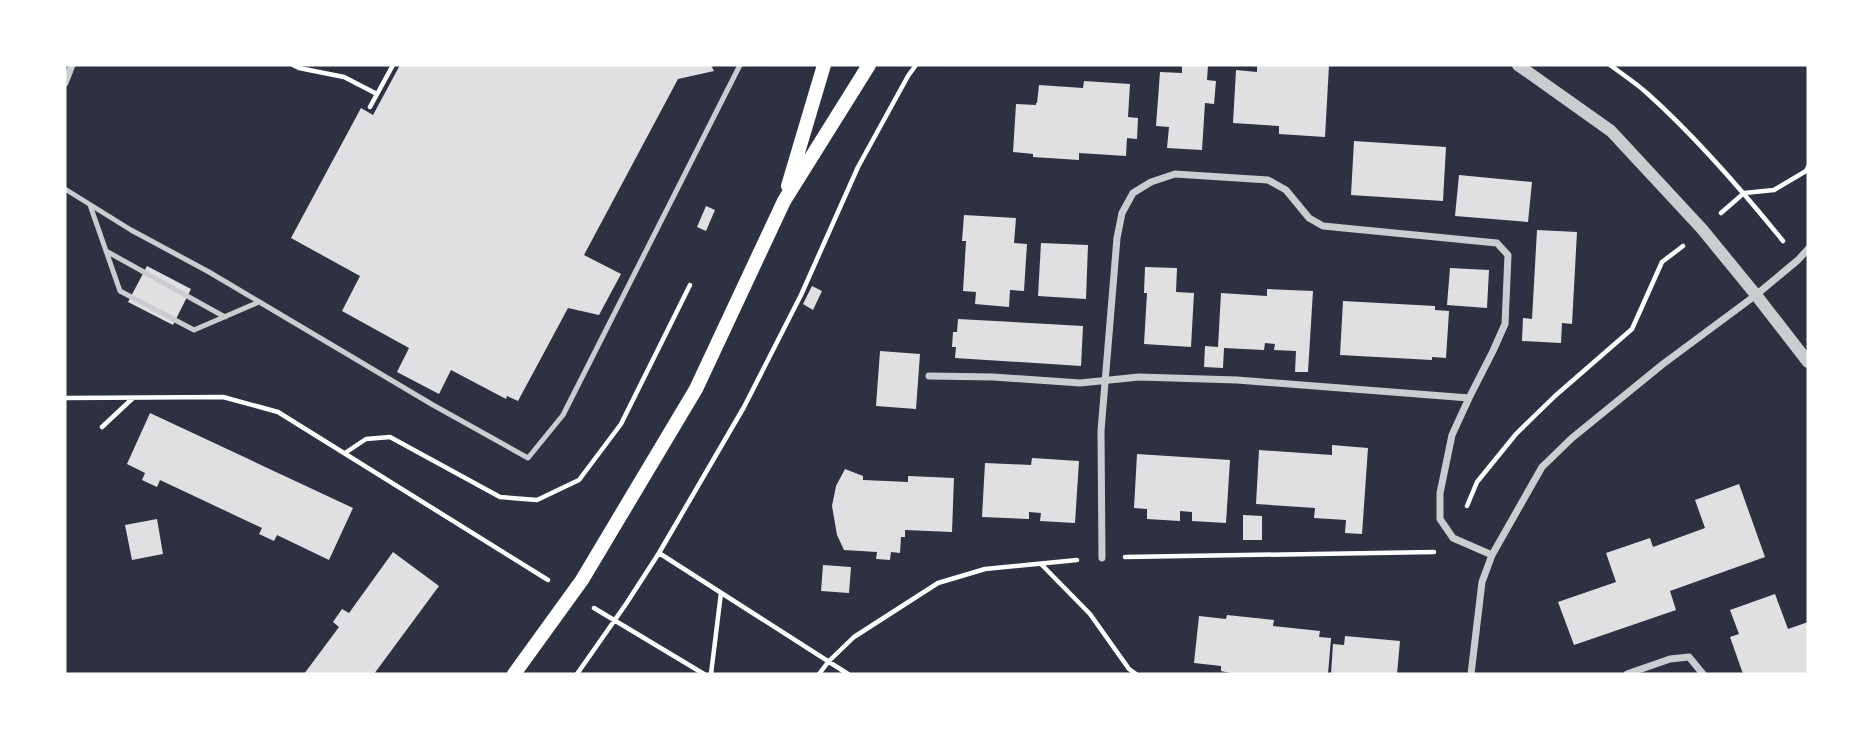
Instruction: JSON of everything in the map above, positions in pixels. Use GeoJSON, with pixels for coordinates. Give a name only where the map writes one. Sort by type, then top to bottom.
{"type":"FeatureCollection","features":[{"type":"Feature","properties":{"kind":"main road"},"geometry":{"type":"LineString","coordinates":[[784,201],[824,65]]}},
{"type":"Feature","properties":{"kind":"main road"},"geometry":{"type":"LineString","coordinates":[[514,674],[582,580],[696,389],[784,201],[869,65]]}},
{"type":"Feature","properties":{"kind":"street"},"geometry":{"type":"LineString","coordinates":[[65,83],[72,65]]}},
{"type":"Feature","properties":{"kind":"street"},"geometry":{"type":"LineString","coordinates":[[1518,65],[1611,131],[1702,229],[1808,362]]}},
{"type":"Feature","properties":{"kind":"street"},"geometry":{"type":"LineString","coordinates":[[1102,558],[1101,431],[1116,238],[1122,213],[1133,193],[1151,181],[1175,173],[1268,180],[1286,190],[1309,218],[1323,226],[1497,243],[1507,255],[1504,324],[1452,435],[1440,493],[1440,519],[1453,538],[1492,555]]}},
{"type":"Feature","properties":{"kind":"street"},"geometry":{"type":"LineString","coordinates":[[1471,674],[1482,582],[1492,555],[1542,467],[1572,438],[1663,364],[1756,295],[1808,249]]}},
{"type":"Feature","properties":{"kind":"street"},"geometry":{"type":"LineString","coordinates":[[929,376],[1080,383],[1139,377],[1237,380],[1468,398]]}},
{"type":"Feature","properties":{"kind":"street"},"geometry":{"type":"LineString","coordinates":[[1627,674],[1670,659],[1689,657],[1703,674]]}},
{"type":"Feature","properties":{"kind":"lane"},"geometry":{"type":"LineString","coordinates":[[65,190],[528,458],[564,415],[740,65]]}},
{"type":"Feature","properties":{"kind":"lane"},"geometry":{"type":"LineString","coordinates":[[90,205],[120,290],[194,330],[260,302]]}},
{"type":"Feature","properties":{"kind":"lane"},"geometry":{"type":"LineString","coordinates":[[106,251],[225,317]]}},
{"type":"Feature","properties":{"kind":"path"},"geometry":{"type":"LineString","coordinates":[[293,65],[344,76],[377,94]]}},
{"type":"Feature","properties":{"kind":"path"},"geometry":{"type":"LineString","coordinates":[[370,107],[393,65]]}},
{"type":"Feature","properties":{"kind":"path"},"geometry":{"type":"LineString","coordinates":[[577,674],[659,553],[744,407],[801,295],[858,167],[916,65]]}},
{"type":"Feature","properties":{"kind":"path"},"geometry":{"type":"LineString","coordinates":[[1609,65],[1654,100],[1744,194],[1773,229]]}},
{"type":"Feature","properties":{"kind":"path"},"geometry":{"type":"LineString","coordinates":[[1724,211],[1744,194],[1774,190],[1808,167]]}},
{"type":"Feature","properties":{"kind":"path"},"geometry":{"type":"LineString","coordinates":[[819,674],[854,637],[937,583],[985,569],[1102,558],[1435,552],[1453,538],[1477,482],[1516,434],[1632,329],[1662,262],[1679,250]]}},
{"type":"Feature","properties":{"kind":"path"},"geometry":{"type":"LineString","coordinates":[[65,398],[223,397],[278,412],[484,541]]}},
{"type":"Feature","properties":{"kind":"path"},"geometry":{"type":"LineString","coordinates":[[102,427],[134,398]]}},
{"type":"Feature","properties":{"kind":"path"},"geometry":{"type":"LineString","coordinates":[[659,553],[848,674]]}},
{"type":"Feature","properties":{"kind":"path"},"geometry":{"type":"LineString","coordinates":[[1041,564],[1090,614],[1136,674]]}},
{"type":"Feature","properties":{"kind":"path"},"geometry":{"type":"LineString","coordinates":[[711,674],[722,593]]}},
{"type":"Feature","properties":{"kind":"path"},"geometry":{"type":"LineString","coordinates":[[689,666],[704,674]]}},
{"type":"Feature","properties":{"kind":"building"},"geometry":{"type":"Polygon","coordinates":[[[400,65],[711,65],[714,71],[678,79],[584,255],[621,274],[599,315],[568,308],[518,401],[507,396],[506,399],[451,370],[439,394],[397,372],[409,348],[342,311],[360,276],[291,238],[361,108],[373,115],[400,65]]]}},
{"type":"Feature","properties":{"kind":"building"},"geometry":{"type":"Polygon","coordinates":[[[1182,65],[1208,65],[1207,80],[1216,81],[1214,104],[1205,103],[1202,150],[1167,148],[1169,127],[1156,126],[1160,72],[1182,73],[1182,65]]]}},
{"type":"Feature","properties":{"kind":"building"},"geometry":{"type":"Polygon","coordinates":[[[1257,65],[1329,65],[1325,137],[1279,134],[1279,126],[1233,123],[1236,70],[1257,72],[1257,65]]]}},
{"type":"Feature","properties":{"kind":"building"},"geometry":{"type":"Polygon","coordinates":[[[1084,81],[1130,84],[1128,117],[1138,118],[1137,139],[1127,138],[1126,156],[1079,153],[1079,160],[1033,157],[1033,154],[1013,152],[1016,104],[1036,105],[1039,85],[1083,88],[1084,81]]]}},
{"type":"Feature","properties":{"kind":"building"},"geometry":{"type":"Polygon","coordinates":[[[1354,141],[1446,147],[1443,201],[1351,195],[1354,141]]]}},
{"type":"Feature","properties":{"kind":"building"},"geometry":{"type":"Polygon","coordinates":[[[1459,175],[1532,182],[1528,222],[1455,216],[1459,175]]]}},
{"type":"Feature","properties":{"kind":"building"},"geometry":{"type":"Polygon","coordinates":[[[706,206],[715,210],[706,231],[697,227],[706,206]]]}},
{"type":"Feature","properties":{"kind":"building"},"geometry":{"type":"Polygon","coordinates":[[[964,215],[1016,218],[1014,243],[1027,244],[1024,291],[1010,290],[1009,307],[975,304],[976,292],[963,291],[966,241],[962,241],[964,215]]]}},
{"type":"Feature","properties":{"kind":"building"},"geometry":{"type":"Polygon","coordinates":[[[1537,230],[1577,232],[1572,324],[1562,323],[1561,343],[1522,341],[1523,318],[1532,319],[1537,230]]]}},
{"type":"Feature","properties":{"kind":"building"},"geometry":{"type":"Polygon","coordinates":[[[1041,243],[1088,245],[1086,299],[1038,296],[1041,243]]]}},
{"type":"Feature","properties":{"kind":"building"},"geometry":{"type":"Polygon","coordinates":[[[147,266],[191,289],[173,325],[128,302],[147,266]]]}},
{"type":"Feature","properties":{"kind":"building"},"geometry":{"type":"Polygon","coordinates":[[[1145,267],[1177,268],[1176,292],[1194,293],[1191,347],[1144,344],[1147,293],[1144,293],[1145,267]]]}},
{"type":"Feature","properties":{"kind":"building"},"geometry":{"type":"Polygon","coordinates":[[[1450,268],[1489,270],[1487,308],[1447,305],[1450,268]]]}},
{"type":"Feature","properties":{"kind":"building"},"geometry":{"type":"Polygon","coordinates":[[[812,286],[822,291],[813,310],[803,304],[812,286]]]}},
{"type":"Feature","properties":{"kind":"building"},"geometry":{"type":"Polygon","coordinates":[[[1267,289],[1313,291],[1308,372],[1295,372],[1296,351],[1274,350],[1275,344],[1265,343],[1264,350],[1224,348],[1223,368],[1204,367],[1205,346],[1218,347],[1221,293],[1267,296],[1267,289]]]}},
{"type":"Feature","properties":{"kind":"building"},"geometry":{"type":"Polygon","coordinates":[[[1343,301],[1435,306],[1435,310],[1449,311],[1446,358],[1432,357],[1432,360],[1340,355],[1343,301]]]}},
{"type":"Feature","properties":{"kind":"building"},"geometry":{"type":"Polygon","coordinates":[[[958,319],[1083,326],[1081,366],[955,358],[956,347],[952,347],[953,332],[957,332],[958,319]]]}},
{"type":"Feature","properties":{"kind":"building"},"geometry":{"type":"Polygon","coordinates":[[[880,351],[920,354],[916,409],[876,406],[880,351]]]}},
{"type":"Feature","properties":{"kind":"building"},"geometry":{"type":"Polygon","coordinates":[[[150,413],[353,508],[329,560],[277,535],[274,541],[259,534],[262,528],[160,480],[157,487],[142,480],[145,473],[127,464],[150,413]]]}},
{"type":"Feature","properties":{"kind":"building"},"geometry":{"type":"Polygon","coordinates":[[[1332,445],[1368,448],[1362,534],[1345,533],[1346,520],[1314,518],[1315,508],[1256,504],[1259,450],[1332,455],[1332,445]]]}},
{"type":"Feature","properties":{"kind":"building"},"geometry":{"type":"Polygon","coordinates":[[[1137,454],[1230,460],[1226,523],[1192,521],[1192,512],[1180,511],[1180,521],[1147,519],[1147,509],[1134,508],[1137,454]]]}},
{"type":"Feature","properties":{"kind":"building"},"geometry":{"type":"Polygon","coordinates":[[[1032,458],[1079,461],[1075,523],[1040,521],[1041,513],[1029,512],[1029,519],[982,517],[985,463],[1031,465],[1032,458]]]}},
{"type":"Feature","properties":{"kind":"building"},"geometry":{"type":"Polygon","coordinates":[[[845,469],[863,476],[863,480],[908,482],[908,476],[954,478],[952,532],[905,530],[905,537],[901,537],[900,553],[891,552],[890,560],[876,559],[877,552],[844,550],[837,535],[832,506],[836,486],[845,469]]]}},
{"type":"Feature","properties":{"kind":"building"},"geometry":{"type":"Polygon","coordinates":[[[1739,484],[1765,557],[1670,591],[1676,610],[1574,645],[1558,602],[1616,582],[1606,553],[1650,538],[1653,547],[1705,528],[1695,500],[1739,484]]]}},
{"type":"Feature","properties":{"kind":"building"},"geometry":{"type":"Polygon","coordinates":[[[1243,515],[1262,516],[1262,540],[1243,540],[1243,515]]]}},
{"type":"Feature","properties":{"kind":"building"},"geometry":{"type":"Polygon","coordinates":[[[157,519],[163,554],[132,560],[125,525],[157,519]]]}},
{"type":"Feature","properties":{"kind":"building"},"geometry":{"type":"Polygon","coordinates":[[[393,552],[439,586],[374,674],[304,674],[339,627],[333,622],[342,609],[349,613],[393,552]]]}},
{"type":"Feature","properties":{"kind":"building"},"geometry":{"type":"Polygon","coordinates":[[[823,565],[851,567],[849,593],[821,591],[823,565]]]}},
{"type":"Feature","properties":{"kind":"building"},"geometry":{"type":"Polygon","coordinates":[[[1775,594],[1788,629],[1808,622],[1808,674],[1743,674],[1730,637],[1739,634],[1730,610],[1775,594]]]}},
{"type":"Feature","properties":{"kind":"building"},"geometry":{"type":"Polygon","coordinates":[[[1227,615],[1274,620],[1273,626],[1320,631],[1319,637],[1331,638],[1328,674],[1234,674],[1221,671],[1221,666],[1194,663],[1199,616],[1226,619],[1227,615]]]}},
{"type":"Feature","properties":{"kind":"building"},"geometry":{"type":"Polygon","coordinates":[[[1345,636],[1400,641],[1397,674],[1331,674],[1333,644],[1344,645],[1345,636]]]}}]}
